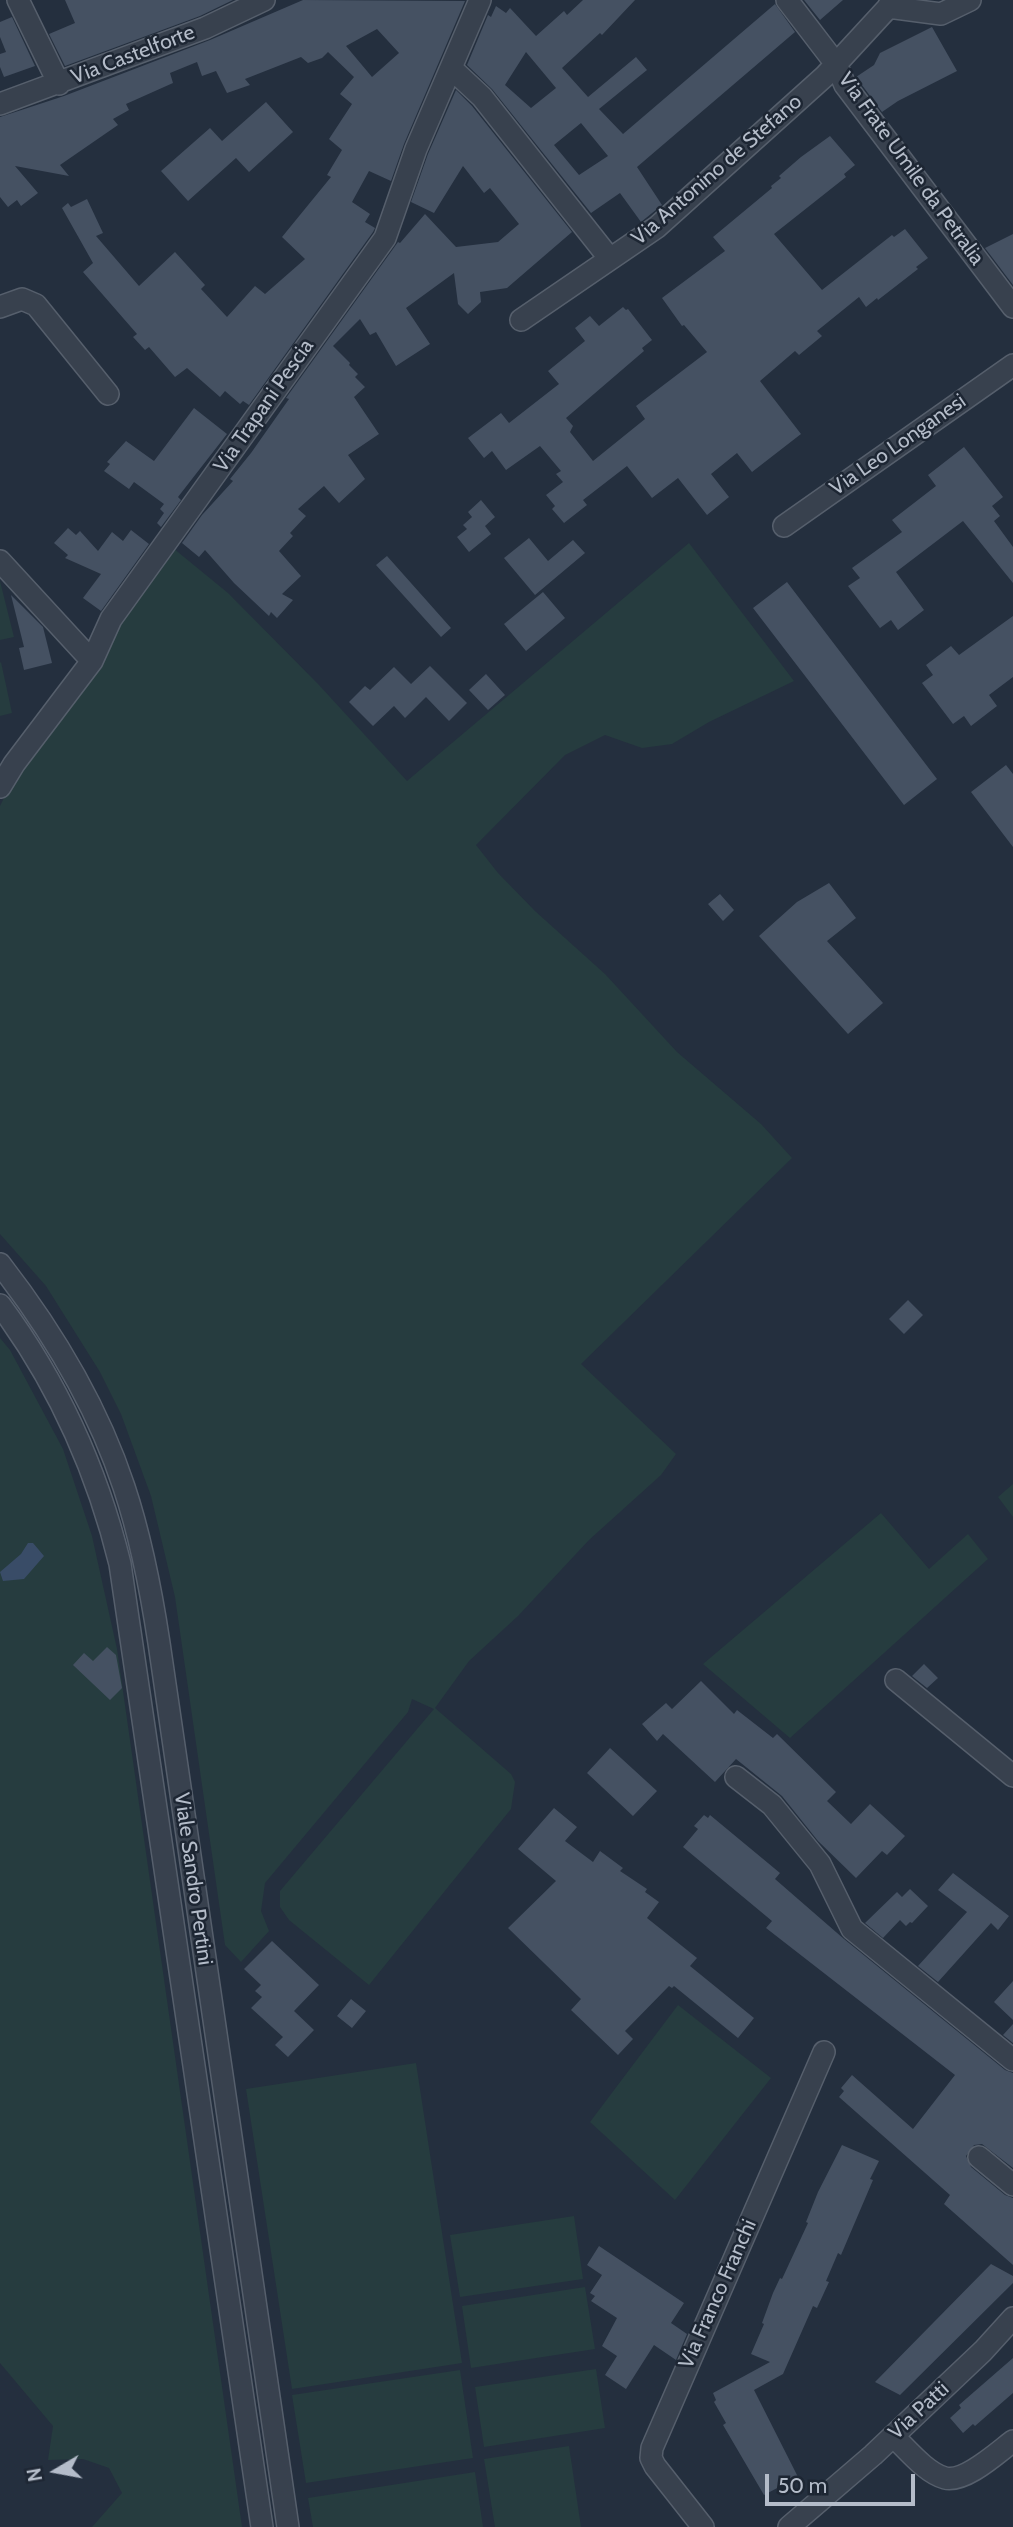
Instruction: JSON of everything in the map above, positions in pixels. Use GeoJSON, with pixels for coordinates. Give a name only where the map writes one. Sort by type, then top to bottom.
{"type":"FeatureCollection","features":[{"type":"Feature","properties":{"kind":"street"},"geometry":{"type":"LineString","coordinates":[[18,0],[59,84]]}},
{"type":"Feature","properties":{"kind":"street","name":"Via Castelforte"},"geometry":{"type":"LineString","coordinates":[[0,104],[205,28],[264,0]]}},
{"type":"Feature","properties":{"kind":"street","name":"Via Trapani Pescia"},"geometry":{"type":"LineString","coordinates":[[0,787],[14,764],[92,662],[111,620],[384,238],[416,149],[481,0]]}},
{"type":"Feature","properties":{"kind":"street","name":"Via Frate Umile da Petralia"},"geometry":{"type":"LineString","coordinates":[[787,0],[836,64],[845,85],[1013,307]]}},
{"type":"Feature","properties":{"kind":"street"},"geometry":{"type":"LineString","coordinates":[[891,4],[941,14],[970,0]]}},
{"type":"Feature","properties":{"kind":"street","name":"Via Antonino de Stefano"},"geometry":{"type":"LineString","coordinates":[[522,320],[657,227],[836,64],[891,4]]}},
{"type":"Feature","properties":{"kind":"street"},"geometry":{"type":"LineString","coordinates":[[452,69],[482,97],[610,259]]}},
{"type":"Feature","properties":{"kind":"street"},"geometry":{"type":"LineString","coordinates":[[0,307],[22,299],[36,305],[108,394]]}},
{"type":"Feature","properties":{"kind":"street","name":"Via Leo Longanesi"},"geometry":{"type":"LineString","coordinates":[[784,526],[1013,365]]}},
{"type":"Feature","properties":{"kind":"street"},"geometry":{"type":"LineString","coordinates":[[0,561],[92,662]]}},
{"type":"Feature","properties":{"kind":"street","name":"Viale Sandro Pertini"},"geometry":{"type":"LineString","coordinates":[[0,1264],[46,1328],[90,1405],[124,1485],[144,1556],[288,2527]]}},
{"type":"Feature","properties":{"kind":"street","name":"Viale Sandro Pertini"},"geometry":{"type":"LineString","coordinates":[[0,1305],[33,1353],[70,1420],[97,1484],[120,1564],[261,2527]]}},
{"type":"Feature","properties":{"kind":"street"},"geometry":{"type":"LineString","coordinates":[[896,1680],[1013,1776]]}},
{"type":"Feature","properties":{"kind":"street"},"geometry":{"type":"LineString","coordinates":[[736,1777],[772,1804],[820,1864],[852,1930],[1013,2060]]}},
{"type":"Feature","properties":{"kind":"street","name":"Via Franco Franchi"},"geometry":{"type":"LineString","coordinates":[[703,2527],[655,2466],[651,2458],[652,2448],[824,2052]]}},
{"type":"Feature","properties":{"kind":"street"},"geometry":{"type":"LineString","coordinates":[[979,2157],[1013,2185]]}},
{"type":"Feature","properties":{"kind":"street","name":"Via Patti"},"geometry":{"type":"LineString","coordinates":[[789,2527],[893,2436],[983,2351],[1013,2318]]}},
{"type":"Feature","properties":{"kind":"street"},"geometry":{"type":"LineString","coordinates":[[893,2436],[929,2468],[946,2478],[969,2472],[1013,2441]]}},
{"type":"Feature","properties":{"kind":"green space"},"geometry":{"type":"Polygon","coordinates":[[[689,543],[794,681],[709,722],[672,744],[642,748],[605,735],[565,755],[476,845],[498,873],[535,911],[605,974],[677,1052],[761,1124],[792,1158],[581,1364],[676,1454],[661,1475],[589,1540],[518,1616],[469,1661],[435,1708],[511,1774],[515,1782],[511,1809],[369,1985],[289,1920],[280,1907],[280,1891],[434,1709],[412,1699],[408,1712],[265,1883],[261,1911],[269,1931],[241,1962],[225,1945],[175,1597],[151,1496],[121,1414],[100,1372],[46,1286],[0,1234],[0,806],[9,788],[173,548],[228,593],[319,685],[407,781],[689,543]]]}},
{"type":"Feature","properties":{"kind":"green space"},"geometry":{"type":"Polygon","coordinates":[[[0,581],[14,637],[0,640],[0,581]]]}},
{"type":"Feature","properties":{"kind":"green space"},"geometry":{"type":"Polygon","coordinates":[[[0,663],[12,713],[0,716],[0,663]]]}},
{"type":"Feature","properties":{"kind":"green space"},"geometry":{"type":"Polygon","coordinates":[[[0,1338],[10,1350],[63,1449],[92,1536],[117,1649],[242,2527],[92,2527],[122,2493],[109,2468],[83,2459],[48,2460],[53,2426],[0,2363],[0,1338]]]}},
{"type":"Feature","properties":{"kind":"green space"},"geometry":{"type":"Polygon","coordinates":[[[1013,1484],[1013,1517],[998,1497],[1013,1484]]]}},
{"type":"Feature","properties":{"kind":"green space"},"geometry":{"type":"Polygon","coordinates":[[[881,1513],[929,1569],[968,1534],[988,1559],[790,1738],[703,1664],[881,1513]]]}},
{"type":"Feature","properties":{"kind":"green space"},"geometry":{"type":"Polygon","coordinates":[[[678,2005],[771,2078],[675,2200],[590,2122],[678,2005]]]}},
{"type":"Feature","properties":{"kind":"green space"},"geometry":{"type":"Polygon","coordinates":[[[416,2063],[462,2363],[292,2389],[246,2089],[416,2063]]]}},
{"type":"Feature","properties":{"kind":"green space"},"geometry":{"type":"Polygon","coordinates":[[[574,2216],[583,2279],[460,2297],[450,2235],[574,2216]]]}},
{"type":"Feature","properties":{"kind":"green space"},"geometry":{"type":"Polygon","coordinates":[[[585,2287],[595,2349],[471,2368],[462,2306],[585,2287]]]}},
{"type":"Feature","properties":{"kind":"green space"},"geometry":{"type":"Polygon","coordinates":[[[596,2369],[605,2428],[484,2447],[475,2387],[596,2369]]]}},
{"type":"Feature","properties":{"kind":"green space"},"geometry":{"type":"Polygon","coordinates":[[[460,2370],[473,2458],[306,2483],[292,2395],[460,2370]]]}},
{"type":"Feature","properties":{"kind":"green space"},"geometry":{"type":"Polygon","coordinates":[[[569,2446],[581,2527],[495,2527],[484,2459],[569,2446]]]}},
{"type":"Feature","properties":{"kind":"green space"},"geometry":{"type":"Polygon","coordinates":[[[475,2472],[483,2527],[313,2527],[308,2498],[475,2472]]]}},
{"type":"Feature","properties":{"kind":"water"},"geometry":{"type":"Polygon","coordinates":[[[28,1543],[33,1543],[44,1556],[24,1579],[3,1581],[0,1572],[21,1554],[28,1543]]]}},
{"type":"Feature","properties":{"kind":"building"},"geometry":{"type":"Polygon","coordinates":[[[65,0],[233,0],[200,16],[65,66],[49,34],[75,23],[65,0]]]}},
{"type":"Feature","properties":{"kind":"building"},"geometry":{"type":"Polygon","coordinates":[[[303,0],[465,1],[391,181],[369,171],[352,202],[370,214],[365,222],[375,228],[373,232],[249,405],[243,401],[240,404],[225,391],[220,397],[187,368],[175,377],[149,347],[145,350],[133,337],[137,334],[83,272],[93,263],[62,208],[68,203],[71,207],[87,199],[103,233],[96,236],[139,286],[175,252],[205,285],[201,289],[227,317],[255,286],[265,294],[305,259],[282,237],[331,177],[327,175],[342,150],[329,139],[352,104],[340,94],[354,77],[328,52],[322,58],[308,63],[301,57],[245,79],[250,85],[227,93],[216,71],[202,76],[197,62],[170,73],[173,83],[126,104],[129,110],[113,119],[118,125],[60,165],[69,176],[15,166],[38,193],[21,206],[17,200],[8,207],[0,197],[0,117],[64,96],[210,40],[303,0]],[[377,29],[346,46],[372,77],[399,53],[377,29]]]}},
{"type":"Feature","properties":{"kind":"building"},"geometry":{"type":"Polygon","coordinates":[[[583,0],[635,0],[602,35],[600,33],[562,68],[588,97],[636,57],[647,70],[599,109],[623,134],[775,4],[795,32],[637,167],[662,205],[641,222],[620,193],[591,213],[492,89],[467,65],[488,15],[491,17],[496,6],[506,13],[510,8],[536,36],[564,11],[567,15],[583,0]],[[526,52],[505,85],[531,108],[556,88],[526,52]],[[581,123],[554,145],[579,175],[608,156],[581,123]]]}},
{"type":"Feature","properties":{"kind":"building"},"geometry":{"type":"Polygon","coordinates":[[[804,0],[843,0],[820,20],[804,0]]]}},
{"type":"Feature","properties":{"kind":"building"},"geometry":{"type":"Polygon","coordinates":[[[12,17],[35,66],[4,77],[0,67],[0,54],[6,52],[0,37],[0,22],[12,17]]]}},
{"type":"Feature","properties":{"kind":"building"},"geometry":{"type":"Polygon","coordinates":[[[932,27],[957,71],[882,112],[856,77],[874,65],[880,53],[932,27]]]}},
{"type":"Feature","properties":{"kind":"building"},"geometry":{"type":"Polygon","coordinates":[[[456,90],[472,106],[572,232],[507,288],[480,292],[481,302],[468,314],[458,304],[454,273],[406,308],[430,344],[396,366],[376,332],[370,335],[360,319],[333,346],[350,363],[358,374],[355,377],[365,387],[354,397],[379,434],[348,455],[365,479],[339,503],[324,486],[298,509],[306,516],[290,533],[293,536],[279,551],[301,576],[282,594],[293,600],[277,618],[271,612],[269,616],[234,583],[205,550],[199,557],[182,543],[202,515],[233,481],[230,479],[398,242],[400,243],[425,214],[456,247],[498,242],[519,224],[490,188],[484,193],[463,166],[434,213],[411,202],[428,154],[456,90]]]}},
{"type":"Feature","properties":{"kind":"building"},"geometry":{"type":"Polygon","coordinates":[[[266,102],[293,132],[249,172],[236,158],[188,201],[161,171],[210,128],[222,141],[266,102]]]}},
{"type":"Feature","properties":{"kind":"building"},"geometry":{"type":"Polygon","coordinates":[[[830,136],[855,165],[844,174],[846,177],[774,234],[822,290],[892,235],[894,237],[905,229],[928,258],[916,267],[918,269],[866,307],[859,297],[817,331],[822,336],[799,355],[795,351],[760,381],[801,434],[752,472],[737,453],[711,474],[729,497],[707,515],[678,478],[652,498],[627,466],[583,500],[587,505],[564,523],[552,509],[555,506],[546,495],[563,482],[556,474],[561,471],[540,446],[506,470],[492,451],[484,458],[468,438],[501,413],[509,423],[559,384],[548,371],[585,341],[575,328],[590,316],[599,326],[623,307],[628,309],[652,340],[642,348],[644,351],[566,418],[573,426],[570,432],[593,461],[645,419],[636,406],[707,352],[684,325],[682,326],[662,298],[725,251],[713,237],[772,188],[781,178],[779,176],[801,157],[830,136]]]}},
{"type":"Feature","properties":{"kind":"building"},"geometry":{"type":"Polygon","coordinates":[[[1013,234],[1013,285],[985,248],[1013,234]]]}},
{"type":"Feature","properties":{"kind":"building"},"geometry":{"type":"Polygon","coordinates":[[[194,408],[227,434],[178,497],[181,500],[161,527],[157,523],[164,513],[160,509],[164,504],[134,482],[129,489],[104,471],[110,464],[107,462],[126,441],[154,461],[194,408]]]}},
{"type":"Feature","properties":{"kind":"building"},"geometry":{"type":"Polygon","coordinates":[[[964,447],[1003,497],[992,506],[1000,516],[994,521],[1013,547],[1013,583],[963,521],[896,572],[924,610],[898,630],[891,620],[880,628],[848,586],[860,578],[852,568],[902,532],[892,520],[936,486],[928,475],[964,447]]]}},
{"type":"Feature","properties":{"kind":"building"},"geometry":{"type":"Polygon","coordinates":[[[481,500],[495,517],[485,526],[491,534],[469,552],[457,537],[467,529],[463,525],[472,517],[468,512],[481,500]]]}},
{"type":"Feature","properties":{"kind":"building"},"geometry":{"type":"Polygon","coordinates":[[[68,528],[76,535],[80,531],[98,551],[112,532],[123,541],[131,530],[149,544],[101,611],[83,598],[101,574],[65,558],[68,555],[54,543],[68,528]]]}},
{"type":"Feature","properties":{"kind":"building"},"geometry":{"type":"Polygon","coordinates":[[[529,538],[548,561],[573,540],[585,553],[535,595],[504,558],[529,538]]]}},
{"type":"Feature","properties":{"kind":"building"},"geometry":{"type":"Polygon","coordinates":[[[387,556],[451,628],[441,637],[376,565],[387,556]]]}},
{"type":"Feature","properties":{"kind":"building"},"geometry":{"type":"Polygon","coordinates":[[[787,582],[937,779],[904,805],[753,608],[787,582]]]}},
{"type":"Feature","properties":{"kind":"building"},"geometry":{"type":"Polygon","coordinates":[[[543,592],[565,618],[526,651],[504,624],[543,592]]]}},
{"type":"Feature","properties":{"kind":"building"},"geometry":{"type":"Polygon","coordinates":[[[11,595],[43,627],[52,663],[24,670],[19,648],[24,647],[11,595]]]}},
{"type":"Feature","properties":{"kind":"building"},"geometry":{"type":"Polygon","coordinates":[[[1013,616],[1013,677],[989,695],[997,706],[971,726],[964,716],[953,724],[922,683],[933,675],[926,665],[951,646],[959,655],[1013,616]]]}},
{"type":"Feature","properties":{"kind":"building"},"geometry":{"type":"Polygon","coordinates":[[[430,666],[467,703],[449,721],[426,697],[405,718],[394,706],[373,726],[349,702],[365,686],[370,690],[394,667],[411,684],[430,666]]]}},
{"type":"Feature","properties":{"kind":"building"},"geometry":{"type":"Polygon","coordinates":[[[486,674],[505,695],[488,710],[469,690],[486,674]]]}},
{"type":"Feature","properties":{"kind":"building"},"geometry":{"type":"Polygon","coordinates":[[[1006,765],[1013,774],[1013,847],[971,792],[1006,765]]]}},
{"type":"Feature","properties":{"kind":"building"},"geometry":{"type":"Polygon","coordinates":[[[829,883],[856,918],[827,941],[883,1003],[848,1034],[759,936],[797,902],[829,883]]]}},
{"type":"Feature","properties":{"kind":"building"},"geometry":{"type":"Polygon","coordinates":[[[720,894],[734,910],[723,921],[708,904],[720,894]]]}},
{"type":"Feature","properties":{"kind":"building"},"geometry":{"type":"Polygon","coordinates":[[[908,1300],[923,1315],[904,1334],[889,1319],[908,1300]]]}},
{"type":"Feature","properties":{"kind":"building"},"geometry":{"type":"Polygon","coordinates":[[[107,1647],[116,1655],[122,1688],[110,1700],[73,1665],[84,1653],[93,1661],[107,1647]]]}},
{"type":"Feature","properties":{"kind":"building"},"geometry":{"type":"Polygon","coordinates":[[[924,1664],[938,1678],[927,1688],[912,1676],[924,1664]]]}},
{"type":"Feature","properties":{"kind":"building"},"geometry":{"type":"Polygon","coordinates":[[[701,1681],[734,1714],[737,1710],[773,1738],[777,1734],[836,1792],[827,1801],[851,1824],[870,1804],[905,1836],[887,1855],[882,1851],[856,1878],[818,1841],[782,1796],[736,1759],[715,1782],[663,1734],[657,1741],[642,1724],[666,1703],[672,1709],[701,1681]]]}},
{"type":"Feature","properties":{"kind":"building"},"geometry":{"type":"Polygon","coordinates":[[[610,1748],[657,1791],[633,1816],[587,1773],[610,1748]]]}},
{"type":"Feature","properties":{"kind":"building"},"geometry":{"type":"Polygon","coordinates":[[[554,1808],[577,1827],[565,1841],[593,1862],[600,1851],[623,1868],[620,1871],[647,1889],[645,1892],[659,1902],[647,1918],[697,1958],[690,1966],[754,2018],[738,2038],[674,1986],[669,1986],[625,2031],[633,2039],[618,2055],[571,2010],[581,1999],[508,1928],[556,1881],[518,1849],[554,1808]]]}},
{"type":"Feature","properties":{"kind":"building"},"geometry":{"type":"Polygon","coordinates":[[[704,1815],[708,1818],[710,1815],[780,1873],[775,1879],[844,1939],[1005,2070],[1013,2073],[1013,2168],[982,2144],[974,2145],[966,2156],[971,2167],[1005,2195],[1013,2198],[1013,2265],[944,2204],[950,2195],[839,2097],[844,2091],[841,2088],[852,2075],[913,2129],[955,2075],[766,1928],[772,1921],[683,1847],[698,1829],[694,1826],[704,1815]]]}},
{"type":"Feature","properties":{"kind":"building"},"geometry":{"type":"Polygon","coordinates":[[[953,1873],[1009,1916],[998,1930],[991,1923],[938,1982],[918,1966],[967,1912],[938,1890],[953,1873]]]}},
{"type":"Feature","properties":{"kind":"building"},"geometry":{"type":"Polygon","coordinates":[[[910,1889],[928,1906],[912,1923],[906,1926],[900,1920],[883,1938],[865,1923],[897,1892],[902,1897],[910,1889]]]}},
{"type":"Feature","properties":{"kind":"building"},"geometry":{"type":"Polygon","coordinates":[[[272,1941],[319,1985],[294,2011],[314,2030],[288,2057],[275,2045],[283,2037],[251,2008],[262,1997],[255,1991],[261,1985],[244,1969],[272,1941]]]}},
{"type":"Feature","properties":{"kind":"building"},"geometry":{"type":"Polygon","coordinates":[[[1013,1981],[1013,2020],[994,2002],[1013,1981]]]}},
{"type":"Feature","properties":{"kind":"building"},"geometry":{"type":"Polygon","coordinates":[[[351,1999],[366,2011],[352,2028],[337,2016],[351,1999]]]}},
{"type":"Feature","properties":{"kind":"building"},"geometry":{"type":"Polygon","coordinates":[[[1013,2024],[1013,2043],[1003,2035],[1013,2024]]]}},
{"type":"Feature","properties":{"kind":"building"},"geometry":{"type":"Polygon","coordinates":[[[842,2145],[879,2161],[841,2255],[838,2253],[826,2281],[829,2282],[817,2308],[813,2306],[783,2374],[754,2390],[798,2477],[764,2495],[723,2425],[726,2423],[714,2402],[716,2400],[713,2393],[770,2362],[751,2354],[773,2293],[780,2278],[782,2279],[808,2223],[806,2222],[818,2192],[842,2145]]]}},
{"type":"Feature","properties":{"kind":"building"},"geometry":{"type":"Polygon","coordinates":[[[599,2246],[684,2303],[671,2323],[687,2334],[676,2360],[654,2345],[626,2389],[605,2375],[617,2356],[602,2346],[617,2318],[591,2301],[595,2296],[590,2293],[602,2275],[587,2265],[599,2246]]]}},
{"type":"Feature","properties":{"kind":"building"},"geometry":{"type":"Polygon","coordinates":[[[991,2264],[1013,2276],[1013,2283],[900,2395],[875,2382],[991,2264]]]}},
{"type":"Feature","properties":{"kind":"building"},"geometry":{"type":"Polygon","coordinates":[[[1013,2358],[1013,2393],[963,2433],[950,2418],[961,2408],[959,2405],[1013,2358]]]}}]}
